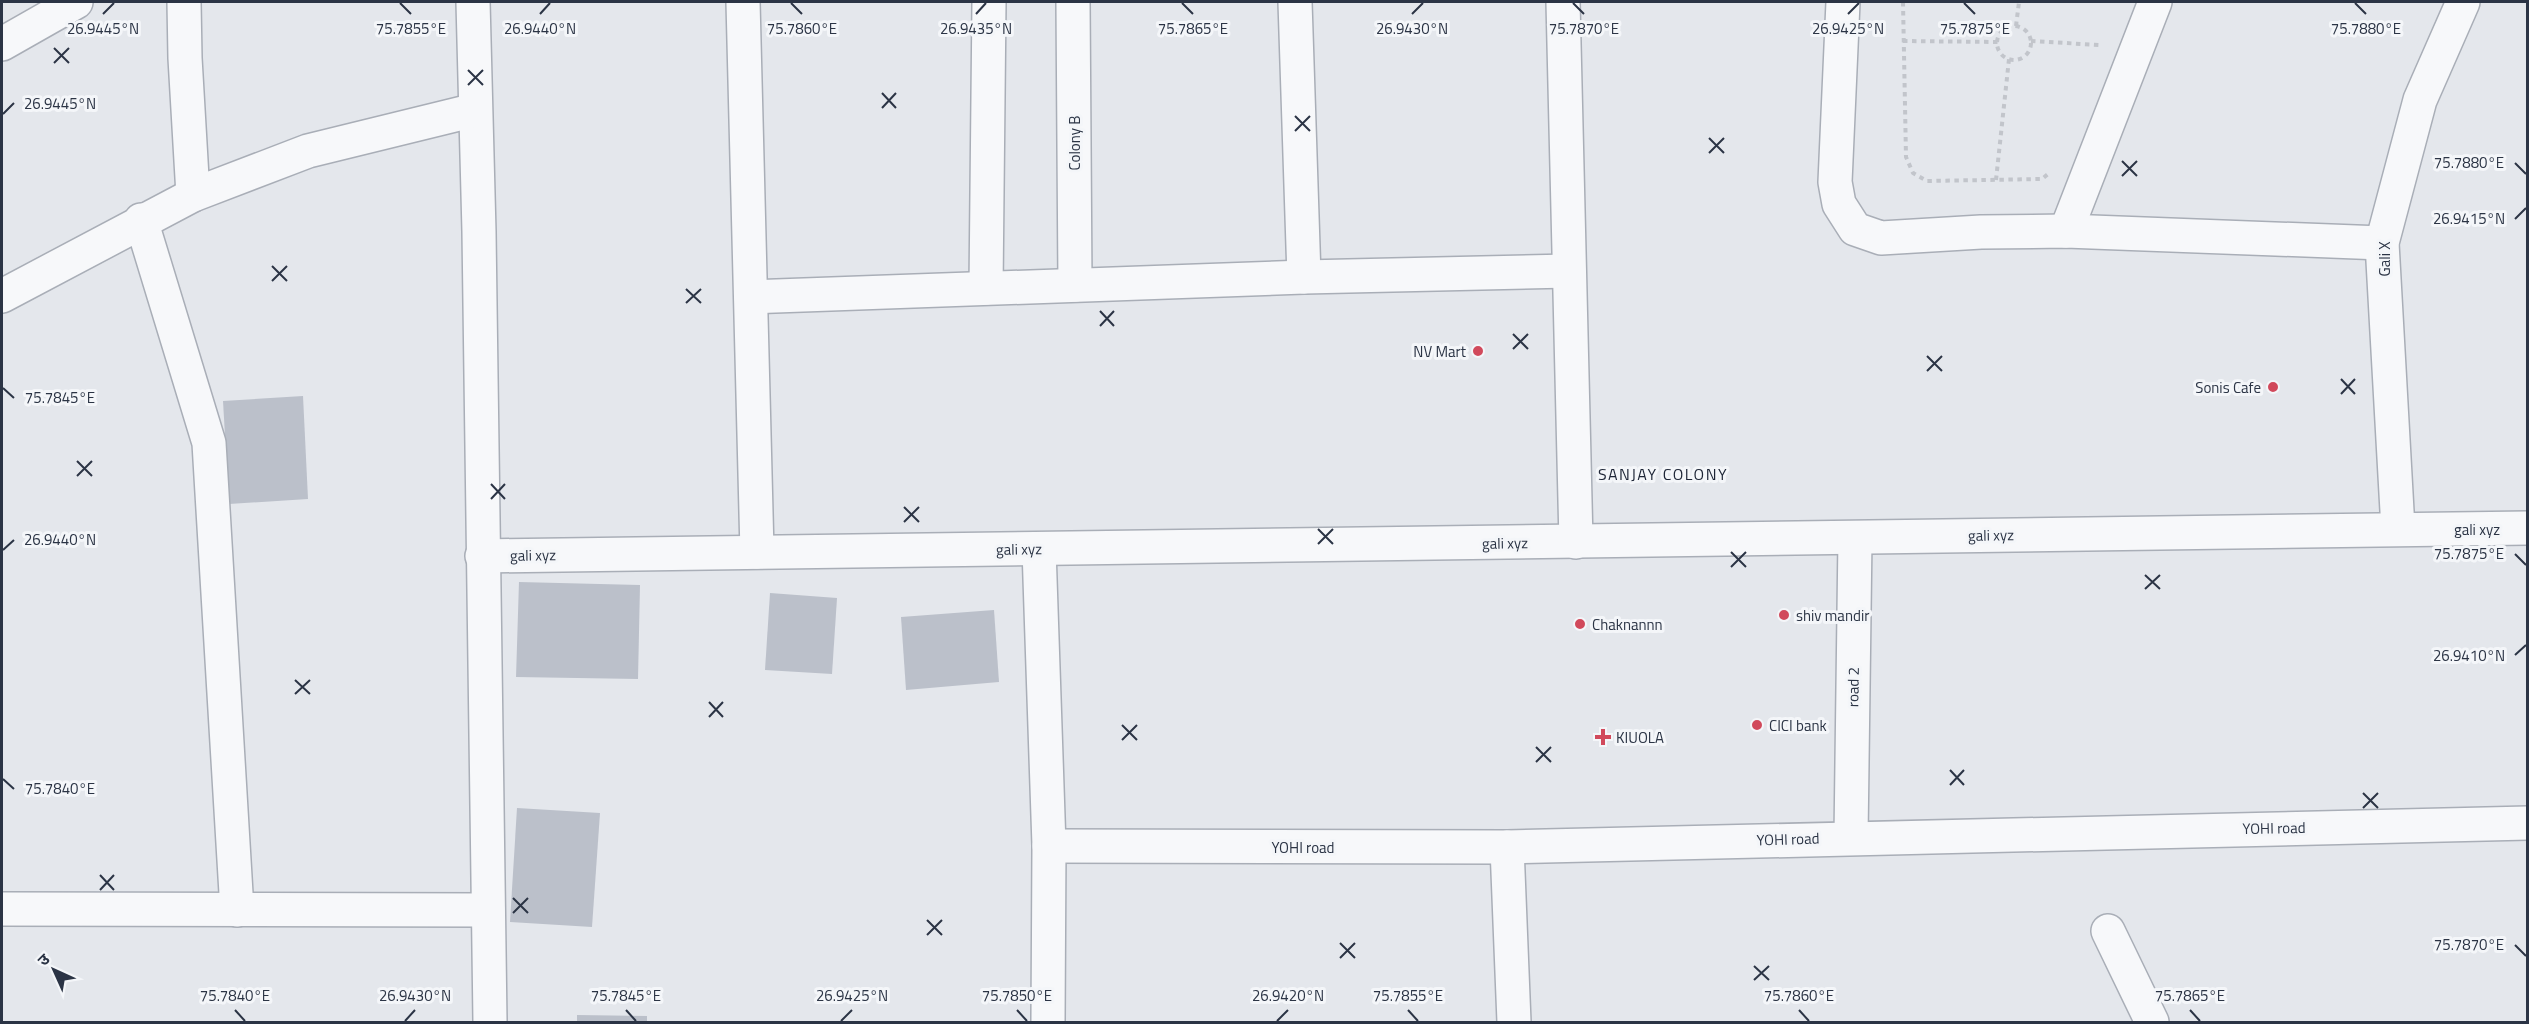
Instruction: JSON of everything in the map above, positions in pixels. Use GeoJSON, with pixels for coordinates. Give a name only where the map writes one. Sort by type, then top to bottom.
{"type":"FeatureCollection","features":[{"type":"Feature","properties":{"kind":"street"},"geometry":{"type":"LineString","coordinates":[[2,44],[76,2]]}},
{"type":"Feature","properties":{"kind":"street"},"geometry":{"type":"LineString","coordinates":[[184,2],[193,195]]}},
{"type":"Feature","properties":{"kind":"street"},"geometry":{"type":"LineString","coordinates":[[472,2],[490,1023]]}},
{"type":"Feature","properties":{"kind":"street"},"geometry":{"type":"LineString","coordinates":[[743,2],[757,552]]}},
{"type":"Feature","properties":{"kind":"street"},"geometry":{"type":"LineString","coordinates":[[986,288],[989,2]]}},
{"type":"Feature","properties":{"kind":"street","name":"Colony B"},"geometry":{"type":"LineString","coordinates":[[1073,2],[1075,285]]}},
{"type":"Feature","properties":{"kind":"street"},"geometry":{"type":"LineString","coordinates":[[1295,2],[1304,277]]}},
{"type":"Feature","properties":{"kind":"street"},"geometry":{"type":"LineString","coordinates":[[1563,2],[1576,542]]}},
{"type":"Feature","properties":{"kind":"street"},"geometry":{"type":"LineString","coordinates":[[1843,2],[1835,182],[1839,204],[1855,229],[1881,238],[1981,232],[2066,231],[2382,243]]}},
{"type":"Feature","properties":{"kind":"street"},"geometry":{"type":"LineString","coordinates":[[2066,231],[2155,2]]}},
{"type":"Feature","properties":{"kind":"street","name":"Gali X"},"geometry":{"type":"LineString","coordinates":[[2398,529],[2382,243],[2420,100],[2463,2]]}},
{"type":"Feature","properties":{"kind":"street"},"geometry":{"type":"LineString","coordinates":[[2,296],[141,220],[193,195],[308,151],[475,110]]}},
{"type":"Feature","properties":{"kind":"street"},"geometry":{"type":"LineString","coordinates":[[141,220],[209,444],[237,910]]}},
{"type":"Feature","properties":{"kind":"street"},"geometry":{"type":"LineString","coordinates":[[751,297],[1304,277],[1569,271]]}},
{"type":"Feature","properties":{"kind":"street","name":"gali xyz"},"geometry":{"type":"LineString","coordinates":[[483,556],[2528,528]]}},
{"type":"Feature","properties":{"kind":"street","name":"road 2"},"geometry":{"type":"LineString","coordinates":[[1851,837],[1855,538]]}},
{"type":"Feature","properties":{"kind":"street"},"geometry":{"type":"LineString","coordinates":[[1039,549],[1049,846],[1048,1023]]}},
{"type":"Feature","properties":{"kind":"street","name":"YOHI road"},"geometry":{"type":"LineString","coordinates":[[1049,846],[1507,847],[1851,837],[2528,823]]}},
{"type":"Feature","properties":{"kind":"street"},"geometry":{"type":"LineString","coordinates":[[1507,847],[1514,1023]]}},
{"type":"Feature","properties":{"kind":"street"},"geometry":{"type":"LineString","coordinates":[[2,909],[488,910]]}},
{"type":"Feature","properties":{"kind":"street"},"geometry":{"type":"LineString","coordinates":[[2109,931],[2152,1023]]}},
{"type":"Feature","properties":{"kind":"path"},"geometry":{"type":"LineString","coordinates":[[1903,2],[1906,157],[1913,173],[1927,181],[2042,179],[2050,172]]}},
{"type":"Feature","properties":{"kind":"path"},"geometry":{"type":"LineString","coordinates":[[2016,26],[2019,2]]}},
{"type":"Feature","properties":{"kind":"path"},"geometry":{"type":"LineString","coordinates":[[2016,26],[2026,31],[2031,41],[2029,52],[2020,59],[2009,60],[2000,53],[1998,42],[2002,32],[2016,26]]}},
{"type":"Feature","properties":{"kind":"path"},"geometry":{"type":"LineString","coordinates":[[1904,40],[1998,42]]}},
{"type":"Feature","properties":{"kind":"path"},"geometry":{"type":"LineString","coordinates":[[2031,41],[2137,48]]}},
{"type":"Feature","properties":{"kind":"path"},"geometry":{"type":"LineString","coordinates":[[1996,180],[2009,60]]}},
{"type":"Feature","properties":{"kind":"building"},"geometry":{"type":"Polygon","coordinates":[[[303,396],[308,499],[229,504],[223,401],[303,396]]]}},
{"type":"Feature","properties":{"kind":"building"},"geometry":{"type":"Polygon","coordinates":[[[519,582],[640,585],[638,679],[516,677],[519,582]]]}},
{"type":"Feature","properties":{"kind":"building"},"geometry":{"type":"Polygon","coordinates":[[[770,593],[837,598],[832,674],[765,670],[770,593]]]}},
{"type":"Feature","properties":{"kind":"building"},"geometry":{"type":"Polygon","coordinates":[[[994,610],[999,682],[906,690],[901,617],[994,610]]]}},
{"type":"Feature","properties":{"kind":"building"},"geometry":{"type":"Polygon","coordinates":[[[517,808],[600,813],[592,927],[510,922],[517,808]]]}},
{"type":"Feature","properties":{"kind":"building"},"geometry":{"type":"Polygon","coordinates":[[[577,1015],[647,1016],[647,1022],[577,1022],[577,1015]]]}},
{"type":"Feature","properties":{"kind":"place","name":"NV Mart"},"geometry":{"type":"Point","coordinates":[1478,351]}},
{"type":"Feature","properties":{"kind":"place","name":"Sonis Cafe"},"geometry":{"type":"Point","coordinates":[2273,387]}},
{"type":"Feature","properties":{"kind":"place","name":"shiv mandir"},"geometry":{"type":"Point","coordinates":[1784,615]}},
{"type":"Feature","properties":{"kind":"place","name":"Chaknannn"},"geometry":{"type":"Point","coordinates":[1580,624]}},
{"type":"Feature","properties":{"kind":"place","name":"CICI bank"},"geometry":{"type":"Point","coordinates":[1757,725]}},
{"type":"Feature","properties":{"kind":"place","name":"KIUOLA"},"geometry":{"type":"Point","coordinates":[1603,737]}},
{"type":"Feature","properties":{"kind":"district","name":"SANJAY COLONY"},"geometry":{"type":"Point","coordinates":[1663,474]}}]}
